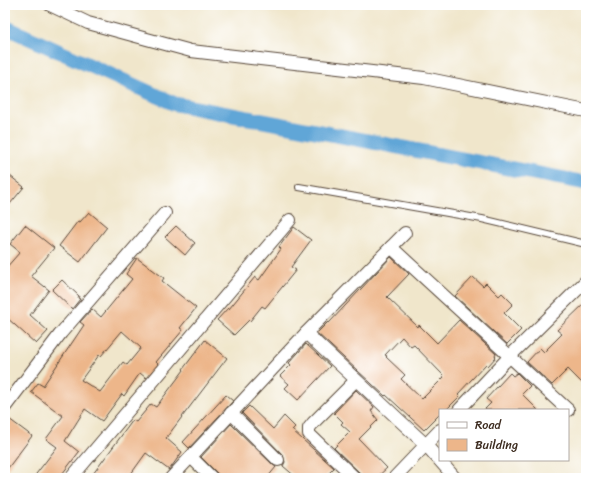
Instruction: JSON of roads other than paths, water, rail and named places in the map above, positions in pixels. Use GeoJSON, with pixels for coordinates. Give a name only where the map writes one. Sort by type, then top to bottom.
{"type":"FeatureCollection","features":[{"type":"Feature","properties":{"kind":"street"},"geometry":{"type":"LineString","coordinates":[[50,5],[88,23],[191,51],[424,78],[586,111]]}},
{"type":"Feature","properties":{"kind":"street"},"geometry":{"type":"LineString","coordinates":[[5,407],[61,333],[165,213]]}},
{"type":"Feature","properties":{"kind":"street"},"geometry":{"type":"LineString","coordinates":[[71,478],[290,220]]}},
{"type":"Feature","properties":{"kind":"street"},"geometry":{"type":"LineString","coordinates":[[171,478],[306,333],[405,233]]}},
{"type":"Feature","properties":{"kind":"street"},"geometry":{"type":"LineString","coordinates":[[391,248],[566,409]]}},
{"type":"Feature","properties":{"kind":"street"},"geometry":{"type":"LineString","coordinates":[[460,409],[510,356],[586,281]]}},
{"type":"Feature","properties":{"kind":"street"},"geometry":{"type":"LineString","coordinates":[[306,333],[426,445],[439,460]]}},
{"type":"Feature","properties":{"kind":"street"},"geometry":{"type":"LineString","coordinates":[[355,478],[309,434],[309,428],[356,380]]}},
{"type":"Feature","properties":{"kind":"street"},"geometry":{"type":"LineString","coordinates":[[231,413],[278,460]]}},
{"type":"Feature","properties":{"kind":"street"},"geometry":{"type":"LineString","coordinates":[[394,478],[439,431]]}},
{"type":"Feature","properties":{"kind":"street"},"geometry":{"type":"LineString","coordinates":[[191,456],[212,478]]}},
{"type":"Feature","properties":{"kind":"street"},"geometry":{"type":"LineString","coordinates":[[440,461],[455,478]]}},
{"type":"Feature","properties":{"kind":"lane"},"geometry":{"type":"LineString","coordinates":[[299,187],[482,219],[586,244]]}},
{"type":"Feature","properties":{"kind":"waterway"},"geometry":{"type":"LineString","coordinates":[[5,27],[175,104],[586,183]]}}]}
